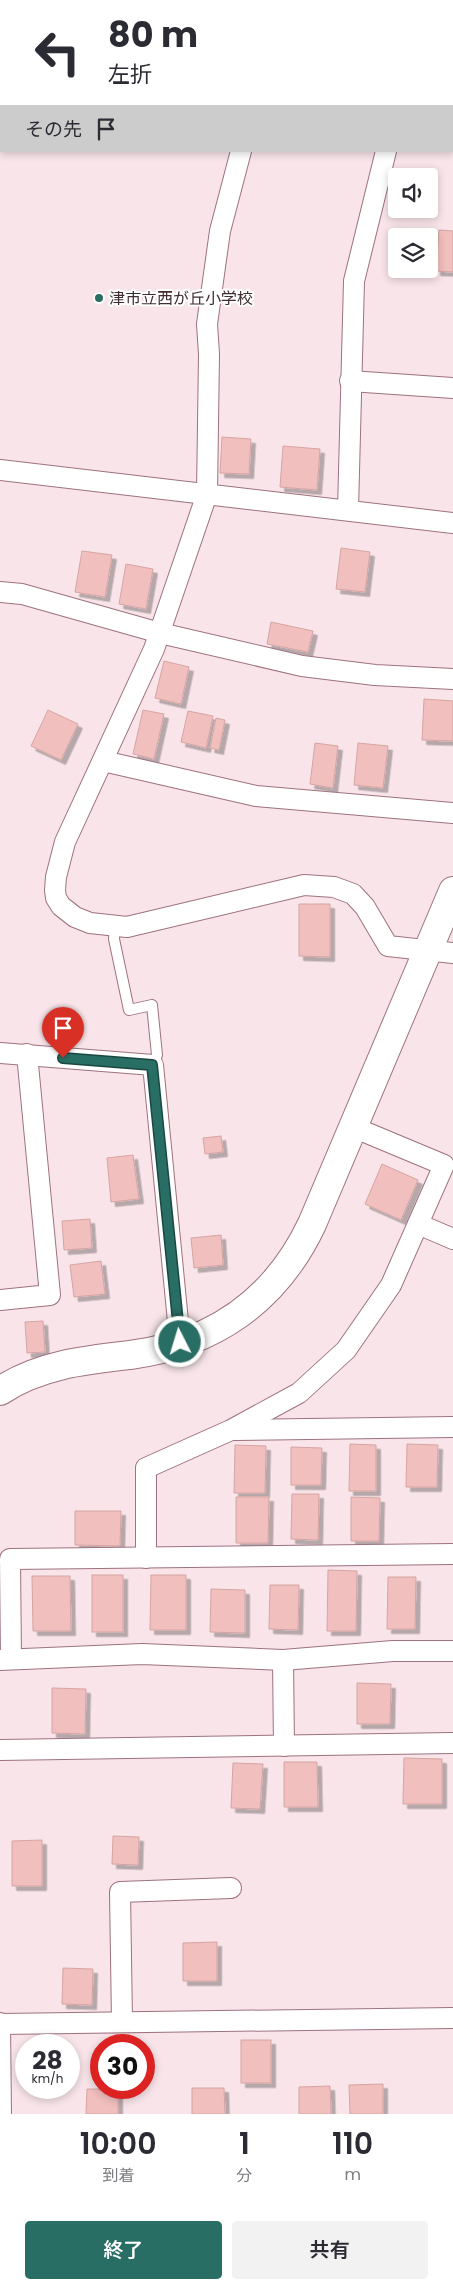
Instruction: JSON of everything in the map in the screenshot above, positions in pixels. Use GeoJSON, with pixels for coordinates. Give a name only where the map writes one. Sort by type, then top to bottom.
{"type":"FeatureCollection","features":[{"type":"Feature","properties":{"kind":"street"},"geometry":{"type":"LineString","coordinates":[[241,152],[220,231],[207,324],[209,354],[208,494],[160,633],[65,842],[56,877],[56,898],[61,906],[75,917],[90,923],[127,927],[304,885],[334,888],[353,894],[365,907],[388,946],[440,952]]}},
{"type":"Feature","properties":{"kind":"street"},"geometry":{"type":"LineString","coordinates":[[348,510],[354,281],[386,152]]}},
{"type":"Feature","properties":{"kind":"street"},"geometry":{"type":"LineString","coordinates":[[350,381],[453,388]]}},
{"type":"Feature","properties":{"kind":"street"},"geometry":{"type":"LineString","coordinates":[[0,470],[453,524]]}},
{"type":"Feature","properties":{"kind":"street"},"geometry":{"type":"LineString","coordinates":[[0,592],[22,594],[160,633],[319,668],[375,675],[453,679]]}},
{"type":"Feature","properties":{"kind":"street"},"geometry":{"type":"LineString","coordinates":[[103,761],[256,796],[453,813]]}},
{"type":"Feature","properties":{"kind":"street"},"geometry":{"type":"LineString","coordinates":[[0,1391],[48,1369],[86,1359],[132,1354],[208,1333],[238,1316],[258,1300],[287,1267],[308,1232],[353,1127],[440,952],[453,891]]}},
{"type":"Feature","properties":{"kind":"street"},"geometry":{"type":"LineString","coordinates":[[0,1053],[152,1065],[180,1342]]}},
{"type":"Feature","properties":{"kind":"street"},"geometry":{"type":"LineString","coordinates":[[0,1300],[50,1295],[27,1054]]}},
{"type":"Feature","properties":{"kind":"street"},"geometry":{"type":"LineString","coordinates":[[146,1558],[146,1468],[231,1430],[299,1392],[346,1350],[391,1284],[444,1164],[353,1127]]}},
{"type":"Feature","properties":{"kind":"street"},"geometry":{"type":"LineString","coordinates":[[418,1224],[453,1239]]}},
{"type":"Feature","properties":{"kind":"street"},"geometry":{"type":"LineString","coordinates":[[231,1430],[453,1427]]}},
{"type":"Feature","properties":{"kind":"street"},"geometry":{"type":"LineString","coordinates":[[453,1554],[10,1559],[5,1660],[142,1654],[283,1660],[393,1651],[453,1651]]}},
{"type":"Feature","properties":{"kind":"street"},"geometry":{"type":"LineString","coordinates":[[283,1660],[284,1746]]}},
{"type":"Feature","properties":{"kind":"street"},"geometry":{"type":"LineString","coordinates":[[0,1750],[453,1743]]}},
{"type":"Feature","properties":{"kind":"street"},"geometry":{"type":"LineString","coordinates":[[122,2022],[120,1892],[231,1888]]}},
{"type":"Feature","properties":{"kind":"street"},"geometry":{"type":"LineString","coordinates":[[1,2114],[0,2024],[453,2018]]}},
{"type":"Feature","properties":{"kind":"lane"},"geometry":{"type":"LineString","coordinates":[[115,926],[114,939],[129,1010],[152,1005],[157,1055],[152,1065]]}},
{"type":"Feature","properties":{"kind":"building"},"geometry":{"type":"Polygon","coordinates":[[[439,230],[453,231],[453,272],[438,271],[439,230]]]}},
{"type":"Feature","properties":{"kind":"building"},"geometry":{"type":"Polygon","coordinates":[[[222,437],[251,439],[249,474],[220,473],[222,437]]]}},
{"type":"Feature","properties":{"kind":"building"},"geometry":{"type":"Polygon","coordinates":[[[283,446],[320,449],[317,490],[280,487],[283,446]]]}},
{"type":"Feature","properties":{"kind":"building"},"geometry":{"type":"Polygon","coordinates":[[[341,548],[370,552],[365,592],[336,589],[341,548]]]}},
{"type":"Feature","properties":{"kind":"building"},"geometry":{"type":"Polygon","coordinates":[[[82,551],[112,555],[105,597],[75,592],[82,551]]]}},
{"type":"Feature","properties":{"kind":"building"},"geometry":{"type":"Polygon","coordinates":[[[126,564],[153,569],[146,609],[119,604],[126,564]]]}},
{"type":"Feature","properties":{"kind":"building"},"geometry":{"type":"Polygon","coordinates":[[[271,622],[313,631],[308,652],[267,644],[271,622]]]}},
{"type":"Feature","properties":{"kind":"building"},"geometry":{"type":"Polygon","coordinates":[[[164,661],[189,667],[181,704],[155,698],[164,661]]]}},
{"type":"Feature","properties":{"kind":"building"},"geometry":{"type":"Polygon","coordinates":[[[424,699],[453,701],[453,741],[422,740],[424,699]]]}},
{"type":"Feature","properties":{"kind":"building"},"geometry":{"type":"Polygon","coordinates":[[[48,710],[78,724],[61,760],[31,746],[48,710]]]}},
{"type":"Feature","properties":{"kind":"building"},"geometry":{"type":"Polygon","coordinates":[[[143,710],[164,714],[154,759],[133,754],[143,710]]]}},
{"type":"Feature","properties":{"kind":"building"},"geometry":{"type":"Polygon","coordinates":[[[188,711],[213,716],[206,748],[181,742],[188,711]]]}},
{"type":"Feature","properties":{"kind":"building"},"geometry":{"type":"Polygon","coordinates":[[[216,718],[225,720],[219,750],[210,748],[216,718]]]}},
{"type":"Feature","properties":{"kind":"building"},"geometry":{"type":"Polygon","coordinates":[[[315,743],[338,746],[333,788],[310,784],[315,743]]]}},
{"type":"Feature","properties":{"kind":"building"},"geometry":{"type":"Polygon","coordinates":[[[358,743],[388,746],[383,788],[354,785],[358,743]]]}},
{"type":"Feature","properties":{"kind":"building"},"geometry":{"type":"Polygon","coordinates":[[[299,904],[330,904],[330,957],[299,956],[299,904]]]}},
{"type":"Feature","properties":{"kind":"building"},"geometry":{"type":"Polygon","coordinates":[[[221,1136],[223,1152],[205,1154],[203,1138],[221,1136]]]}},
{"type":"Feature","properties":{"kind":"building"},"geometry":{"type":"Polygon","coordinates":[[[133,1155],[139,1199],[111,1202],[107,1158],[133,1155]]]}},
{"type":"Feature","properties":{"kind":"building"},"geometry":{"type":"Polygon","coordinates":[[[382,1164],[418,1180],[401,1220],[365,1204],[382,1164]]]}},
{"type":"Feature","properties":{"kind":"building"},"geometry":{"type":"Polygon","coordinates":[[[90,1219],[92,1248],[64,1250],[62,1221],[90,1219]]]}},
{"type":"Feature","properties":{"kind":"building"},"geometry":{"type":"Polygon","coordinates":[[[221,1235],[223,1265],[194,1268],[191,1238],[221,1235]]]}},
{"type":"Feature","properties":{"kind":"building"},"geometry":{"type":"Polygon","coordinates":[[[101,1261],[105,1294],[74,1297],[70,1265],[101,1261]]]}},
{"type":"Feature","properties":{"kind":"building"},"geometry":{"type":"Polygon","coordinates":[[[43,1321],[45,1352],[27,1353],[25,1322],[43,1321]]]}},
{"type":"Feature","properties":{"kind":"building"},"geometry":{"type":"Polygon","coordinates":[[[350,1444],[376,1445],[376,1491],[349,1491],[350,1444]]]}},
{"type":"Feature","properties":{"kind":"building"},"geometry":{"type":"Polygon","coordinates":[[[407,1444],[438,1445],[437,1487],[406,1487],[407,1444]]]}},
{"type":"Feature","properties":{"kind":"building"},"geometry":{"type":"Polygon","coordinates":[[[235,1445],[266,1446],[265,1493],[234,1493],[235,1445]]]}},
{"type":"Feature","properties":{"kind":"building"},"geometry":{"type":"Polygon","coordinates":[[[291,1447],[322,1448],[321,1485],[291,1485],[291,1447]]]}},
{"type":"Feature","properties":{"kind":"building"},"geometry":{"type":"Polygon","coordinates":[[[292,1494],[319,1494],[318,1540],[291,1539],[292,1494]]]}},
{"type":"Feature","properties":{"kind":"building"},"geometry":{"type":"Polygon","coordinates":[[[236,1497],[269,1497],[268,1543],[236,1543],[236,1497]]]}},
{"type":"Feature","properties":{"kind":"building"},"geometry":{"type":"Polygon","coordinates":[[[351,1497],[380,1498],[379,1541],[351,1541],[351,1497]]]}},
{"type":"Feature","properties":{"kind":"building"},"geometry":{"type":"Polygon","coordinates":[[[75,1511],[121,1511],[120,1546],[75,1545],[75,1511]]]}},
{"type":"Feature","properties":{"kind":"building"},"geometry":{"type":"Polygon","coordinates":[[[328,1570],[357,1571],[356,1631],[327,1631],[328,1570]]]}},
{"type":"Feature","properties":{"kind":"building"},"geometry":{"type":"Polygon","coordinates":[[[92,1575],[123,1575],[123,1632],[92,1632],[92,1575]]]}},
{"type":"Feature","properties":{"kind":"building"},"geometry":{"type":"Polygon","coordinates":[[[151,1575],[186,1575],[186,1630],[150,1630],[151,1575]]]}},
{"type":"Feature","properties":{"kind":"building"},"geometry":{"type":"Polygon","coordinates":[[[32,1576],[70,1576],[71,1631],[33,1631],[32,1576]]]}},
{"type":"Feature","properties":{"kind":"building"},"geometry":{"type":"Polygon","coordinates":[[[388,1577],[416,1577],[415,1629],[387,1629],[388,1577]]]}},
{"type":"Feature","properties":{"kind":"building"},"geometry":{"type":"Polygon","coordinates":[[[270,1585],[299,1585],[298,1630],[269,1629],[270,1585]]]}},
{"type":"Feature","properties":{"kind":"building"},"geometry":{"type":"Polygon","coordinates":[[[211,1589],[245,1590],[245,1633],[210,1632],[211,1589]]]}},
{"type":"Feature","properties":{"kind":"building"},"geometry":{"type":"Polygon","coordinates":[[[357,1683],[391,1684],[390,1724],[357,1724],[357,1683]]]}},
{"type":"Feature","properties":{"kind":"building"},"geometry":{"type":"Polygon","coordinates":[[[52,1688],[86,1689],[85,1734],[52,1733],[52,1688]]]}},
{"type":"Feature","properties":{"kind":"building"},"geometry":{"type":"Polygon","coordinates":[[[404,1758],[442,1759],[442,1804],[403,1804],[404,1758]]]}},
{"type":"Feature","properties":{"kind":"building"},"geometry":{"type":"Polygon","coordinates":[[[284,1762],[317,1762],[318,1807],[284,1807],[284,1762]]]}},
{"type":"Feature","properties":{"kind":"building"},"geometry":{"type":"Polygon","coordinates":[[[233,1763],[263,1764],[260,1809],[231,1808],[233,1763]]]}},
{"type":"Feature","properties":{"kind":"building"},"geometry":{"type":"Polygon","coordinates":[[[113,1836],[139,1837],[138,1865],[112,1864],[113,1836]]]}},
{"type":"Feature","properties":{"kind":"building"},"geometry":{"type":"Polygon","coordinates":[[[42,1840],[42,1886],[12,1886],[12,1841],[42,1840]]]}},
{"type":"Feature","properties":{"kind":"building"},"geometry":{"type":"Polygon","coordinates":[[[217,1942],[217,1981],[183,1981],[183,1943],[217,1942]]]}},
{"type":"Feature","properties":{"kind":"building"},"geometry":{"type":"Polygon","coordinates":[[[63,1968],[93,1969],[92,2005],[62,2004],[63,1968]]]}},
{"type":"Feature","properties":{"kind":"building"},"geometry":{"type":"Polygon","coordinates":[[[241,2040],[271,2040],[271,2083],[241,2083],[241,2040]]]}},
{"type":"Feature","properties":{"kind":"building"},"geometry":{"type":"Polygon","coordinates":[[[383,2084],[383,2114],[350,2114],[349,2085],[383,2084]]]}},
{"type":"Feature","properties":{"kind":"building"},"geometry":{"type":"Polygon","coordinates":[[[330,2086],[331,2114],[299,2114],[299,2087],[330,2086]]]}},
{"type":"Feature","properties":{"kind":"building"},"geometry":{"type":"Polygon","coordinates":[[[192,2088],[224,2088],[225,2114],[192,2114],[192,2088]]]}},
{"type":"Feature","properties":{"kind":"building"},"geometry":{"type":"Polygon","coordinates":[[[87,2089],[90,2089],[90,2099],[118,2099],[118,2114],[86,2114],[87,2089]]]}},
{"type":"Feature","properties":{"kind":"place","name":"津市立西が丘小学校"},"geometry":{"type":"Point","coordinates":[99,298]}},
{"type":"Feature","properties":{"kind":"route"},"geometry":{"type":"LineString","coordinates":[[63,1058],[152,1065],[180,1342]]}}]}
